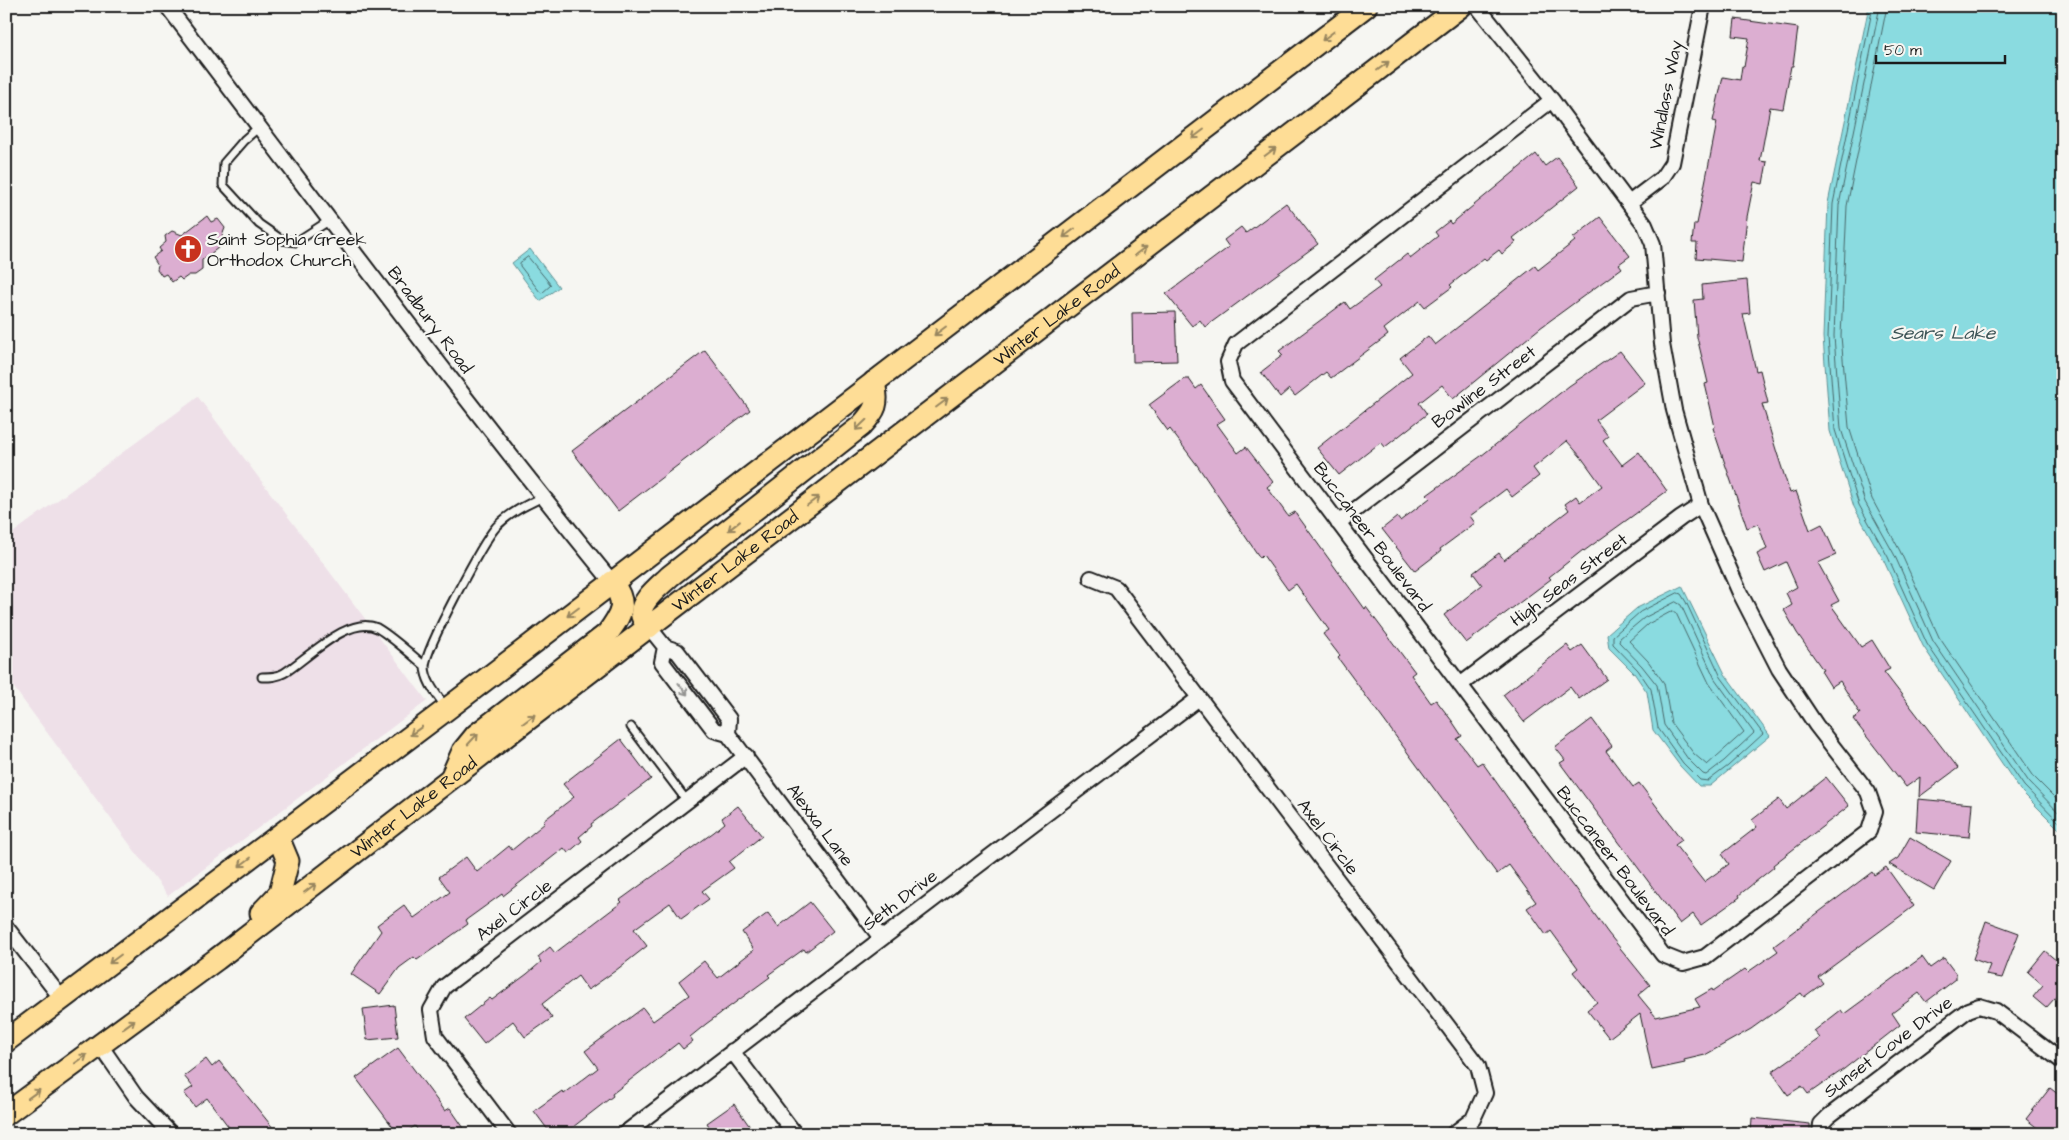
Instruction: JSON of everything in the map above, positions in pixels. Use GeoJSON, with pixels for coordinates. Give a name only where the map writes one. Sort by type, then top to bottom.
{"type":"FeatureCollection","features":[{"type":"Feature","properties":{"kind":"main road"},"geometry":{"type":"LineString","coordinates":[[6,1041],[447,709],[1366,6]]}},
{"type":"Feature","properties":{"kind":"main road","name":"Winter Lake Road"},"geometry":{"type":"LineString","coordinates":[[6,1114],[159,1002],[1461,6]]}},
{"type":"Feature","properties":{"kind":"main road"},"geometry":{"type":"LineString","coordinates":[[649,627],[642,615],[642,610],[649,596],[670,576],[861,426],[873,413],[878,398],[874,382]]}},
{"type":"Feature","properties":{"kind":"main road"},"geometry":{"type":"LineString","coordinates":[[449,781],[462,751],[476,735],[607,634],[621,612],[622,602],[621,595],[612,582]]}},
{"type":"Feature","properties":{"kind":"main road"},"geometry":{"type":"LineString","coordinates":[[159,1002],[248,926],[280,893],[288,861],[278,837]]}},
{"type":"Feature","properties":{"kind":"street","name":"Bradbury Road"},"geometry":{"type":"LineString","coordinates":[[167,6],[331,220],[426,348],[612,582]]}},
{"type":"Feature","properties":{"kind":"street","name":"Buccaneer Boulevard"},"geometry":{"type":"LineString","coordinates":[[1477,6],[1552,100],[1645,225],[1653,244],[1662,344],[1674,410],[1701,505],[1740,593],[1778,669],[1816,726],[1868,792],[1875,812],[1869,831],[1705,957],[1683,963],[1663,955],[1232,382],[1228,362],[1236,344],[1552,100]]}},
{"type":"Feature","properties":{"kind":"street","name":"Windlass Way"},"geometry":{"type":"LineString","coordinates":[[1629,203],[1662,178],[1672,163],[1703,6]]}},
{"type":"Feature","properties":{"kind":"street","name":"Bowline Street"},"geometry":{"type":"LineString","coordinates":[[1338,523],[1631,298],[1658,293]]}},
{"type":"Feature","properties":{"kind":"street","name":"High Seas Street"},"geometry":{"type":"LineString","coordinates":[[1460,685],[1681,518],[1701,505]]}},
{"type":"Feature","properties":{"kind":"street","name":"Axel Circle"},"geometry":{"type":"LineString","coordinates":[[1090,578],[1116,588],[1478,1066],[1485,1092],[1473,1119],[1453,1134]]}},
{"type":"Feature","properties":{"kind":"street","name":"Alexxa Lane"},"geometry":{"type":"LineString","coordinates":[[649,627],[665,647],[662,662],[714,730],[728,734],[746,756],[881,938]]}},
{"type":"Feature","properties":{"kind":"street","name":"Seth Drive"},"geometry":{"type":"LineString","coordinates":[[624,1134],[1199,698]]}},
{"type":"Feature","properties":{"kind":"street","name":"Axel Circle"},"geometry":{"type":"LineString","coordinates":[[509,1134],[435,1036],[431,1010],[444,987],[746,756]]}},
{"type":"Feature","properties":{"kind":"street"},"geometry":{"type":"LineString","coordinates":[[6,927],[62,999]]}},
{"type":"Feature","properties":{"kind":"street","name":"Sunset Cove Drive"},"geometry":{"type":"LineString","coordinates":[[1820,1134],[1822,1124],[1829,1116],[1968,1010],[1979,1006],[1996,1011],[2063,1062]]}},
{"type":"Feature","properties":{"kind":"street"},"geometry":{"type":"LineString","coordinates":[[100,1045],[136,1097],[171,1134]]}},
{"type":"Feature","properties":{"kind":"street"},"geometry":{"type":"LineString","coordinates":[[732,1051],[795,1134]]}},
{"type":"Feature","properties":{"kind":"lane"},"geometry":{"type":"LineString","coordinates":[[260,127],[244,140],[224,163],[223,185],[259,224],[282,240],[296,242],[331,220]]}},
{"type":"Feature","properties":{"kind":"lane"},"geometry":{"type":"LineString","coordinates":[[447,709],[427,679],[425,666],[430,651],[465,578],[495,528],[514,512],[544,496]]}},
{"type":"Feature","properties":{"kind":"lane"},"geometry":{"type":"LineString","coordinates":[[262,677],[273,678],[283,673],[338,634],[366,625],[377,628],[425,666]]}},
{"type":"Feature","properties":{"kind":"lane"},"geometry":{"type":"LineString","coordinates":[[631,727],[687,801]]}},
{"type":"Feature","properties":{"kind":"shaded area"},"geometry":{"type":"Polygon","coordinates":[[[198,397],[427,701],[168,896],[6,677],[6,538],[198,397]]]}},
{"type":"Feature","properties":{"kind":"water","name":"Sears Lake"},"geometry":{"type":"Polygon","coordinates":[[[1869,6],[2063,6],[2063,833],[2020,790],[1923,646],[1883,559],[1854,507],[1830,431],[1823,337],[1828,203],[1869,6]]]}},
{"type":"Feature","properties":{"kind":"water"},"geometry":{"type":"Polygon","coordinates":[[[530,249],[559,287],[540,301],[512,263],[530,249]]]}},
{"type":"Feature","properties":{"kind":"water"},"geometry":{"type":"Polygon","coordinates":[[[1682,586],[1725,674],[1770,736],[1710,786],[1699,786],[1680,766],[1653,730],[1647,692],[1634,673],[1609,648],[1607,634],[1637,608],[1682,586]]]}},
{"type":"Feature","properties":{"kind":"building"},"geometry":{"type":"Polygon","coordinates":[[[1735,19],[1798,28],[1793,66],[1791,66],[1783,109],[1770,107],[1760,161],[1767,162],[1763,184],[1754,182],[1747,217],[1742,262],[1696,258],[1697,243],[1692,243],[1694,224],[1697,224],[1717,122],[1713,121],[1723,77],[1740,80],[1742,66],[1744,67],[1749,38],[1733,36],[1735,19]]]}},
{"type":"Feature","properties":{"kind":"building"},"geometry":{"type":"Polygon","coordinates":[[[1536,154],[1545,166],[1557,157],[1579,186],[1513,238],[1516,242],[1502,254],[1499,250],[1486,260],[1484,258],[1450,285],[1452,287],[1425,307],[1420,301],[1384,329],[1388,335],[1331,378],[1326,372],[1295,396],[1289,389],[1280,397],[1261,372],[1283,355],[1279,351],[1345,302],[1350,309],[1380,287],[1374,280],[1407,254],[1410,258],[1438,236],[1435,232],[1449,221],[1451,224],[1536,154]]]}},
{"type":"Feature","properties":{"kind":"building"},"geometry":{"type":"Polygon","coordinates":[[[1286,203],[1318,244],[1205,327],[1200,320],[1192,326],[1166,294],[1229,247],[1224,240],[1241,227],[1246,233],[1286,203]]]}},
{"type":"Feature","properties":{"kind":"building","name":"Saint Sophia Greek Orthodox Church"},"geometry":{"type":"Polygon","coordinates":[[[207,216],[211,222],[218,219],[225,228],[222,236],[226,242],[202,260],[202,270],[195,275],[189,275],[182,280],[179,277],[172,282],[166,274],[162,276],[157,269],[158,265],[153,257],[161,251],[159,248],[166,242],[165,236],[172,231],[182,235],[207,216]]]}},
{"type":"Feature","properties":{"kind":"building"},"geometry":{"type":"Polygon","coordinates":[[[1600,217],[1630,256],[1619,264],[1622,268],[1540,328],[1453,399],[1442,385],[1419,403],[1427,414],[1385,447],[1381,442],[1339,475],[1317,448],[1412,373],[1400,358],[1428,336],[1435,345],[1535,266],[1538,270],[1575,241],[1573,238],[1600,217]]]}},
{"type":"Feature","properties":{"kind":"building"},"geometry":{"type":"Polygon","coordinates":[[[1747,280],[1750,313],[1743,314],[1756,371],[1760,370],[1768,403],[1762,404],[1777,453],[1790,493],[1796,491],[1810,530],[1822,524],[1836,555],[1818,563],[1839,601],[1831,605],[1861,647],[1872,640],[1890,669],[1884,672],[1958,768],[1919,797],[1920,777],[1906,787],[1853,719],[1860,714],[1840,681],[1831,687],[1821,671],[1823,670],[1797,633],[1784,610],[1792,605],[1786,593],[1797,587],[1786,562],[1765,572],[1757,554],[1767,549],[1758,524],[1747,528],[1713,428],[1715,427],[1705,384],[1708,383],[1697,337],[1694,300],[1703,299],[1702,285],[1747,280]]]}},
{"type":"Feature","properties":{"kind":"building"},"geometry":{"type":"Polygon","coordinates":[[[1175,312],[1177,361],[1133,362],[1132,313],[1175,312]]]}},
{"type":"Feature","properties":{"kind":"building"},"geometry":{"type":"Polygon","coordinates":[[[705,350],[750,410],[618,511],[572,451],[705,350]]]}},
{"type":"Feature","properties":{"kind":"building"},"geometry":{"type":"Polygon","coordinates":[[[1620,351],[1645,383],[1596,420],[1608,436],[1603,440],[1622,465],[1639,452],[1667,491],[1583,550],[1549,577],[1551,579],[1466,643],[1444,615],[1482,585],[1473,573],[1499,553],[1504,560],[1569,510],[1565,504],[1576,496],[1580,502],[1602,486],[1581,457],[1567,441],[1533,468],[1539,476],[1512,497],[1506,489],[1470,516],[1475,523],[1440,549],[1441,551],[1415,571],[1382,529],[1397,517],[1400,521],[1430,498],[1427,495],[1481,456],[1569,386],[1620,351]]]}},
{"type":"Feature","properties":{"kind":"building"},"geometry":{"type":"Polygon","coordinates":[[[1184,379],[1189,379],[1196,389],[1201,385],[1225,419],[1217,424],[1238,453],[1246,447],[1273,482],[1267,487],[1288,516],[1295,512],[1365,609],[1366,607],[1415,672],[1411,675],[1431,703],[1436,700],[1452,721],[1462,736],[1457,739],[1477,765],[1482,762],[1543,848],[1650,985],[1638,995],[1656,1017],[1700,1007],[1695,999],[1712,989],[1713,991],[1745,969],[1748,972],[1778,951],[1774,946],[1872,872],[1874,875],[1886,867],[1914,906],[1818,977],[1823,983],[1804,997],[1801,993],[1751,1029],[1705,1055],[1684,1060],[1685,1063],[1652,1070],[1640,1014],[1609,1038],[1587,1010],[1597,1002],[1573,972],[1578,968],[1551,931],[1546,935],[1527,908],[1536,902],[1509,865],[1497,874],[1338,658],[1340,656],[1323,634],[1329,630],[1296,584],[1288,590],[1263,555],[1260,558],[1197,465],[1149,405],[1184,379]]]}},
{"type":"Feature","properties":{"kind":"building"},"geometry":{"type":"Polygon","coordinates":[[[1567,645],[1572,652],[1582,645],[1607,679],[1579,699],[1570,687],[1524,722],[1503,695],[1567,645]]]}},
{"type":"Feature","properties":{"kind":"building"},"geometry":{"type":"Polygon","coordinates":[[[1592,719],[1612,746],[1606,751],[1633,787],[1639,783],[1682,840],[1675,845],[1704,882],[1729,864],[1722,854],[1757,827],[1752,820],[1779,799],[1786,809],[1826,777],[1849,806],[1773,865],[1774,867],[1739,895],[1740,897],[1701,925],[1693,914],[1680,924],[1560,763],[1565,760],[1555,747],[1592,719]]]}},
{"type":"Feature","properties":{"kind":"building"},"geometry":{"type":"Polygon","coordinates":[[[621,739],[651,779],[591,824],[592,826],[579,837],[582,841],[568,853],[564,848],[503,896],[502,894],[466,920],[468,924],[417,960],[414,957],[399,968],[380,994],[351,974],[381,931],[377,925],[404,905],[414,918],[450,892],[439,877],[466,857],[477,872],[509,846],[512,850],[545,823],[543,821],[574,797],[563,784],[621,739]]]}},
{"type":"Feature","properties":{"kind":"building"},"geometry":{"type":"Polygon","coordinates":[[[1918,799],[1972,804],[1969,837],[1916,832],[1918,799]]]}},
{"type":"Feature","properties":{"kind":"building"},"geometry":{"type":"Polygon","coordinates":[[[738,806],[762,836],[729,862],[734,868],[702,891],[709,899],[681,919],[670,903],[634,929],[647,946],[615,971],[588,990],[578,976],[542,1004],[552,1018],[525,1037],[513,1021],[484,1044],[464,1019],[490,998],[492,1000],[527,974],[541,962],[538,957],[550,947],[555,953],[622,902],[620,900],[714,832],[725,823],[722,818],[738,806]]]}},
{"type":"Feature","properties":{"kind":"building"},"geometry":{"type":"Polygon","coordinates":[[[1910,837],[1951,861],[1934,890],[1889,864],[1898,858],[1910,837]]]}},
{"type":"Feature","properties":{"kind":"building"},"geometry":{"type":"Polygon","coordinates":[[[810,902],[833,931],[806,952],[804,949],[768,975],[770,977],[690,1037],[693,1041],[683,1049],[678,1043],[564,1134],[551,1134],[534,1111],[562,1091],[564,1094],[598,1068],[585,1051],[643,1008],[653,1021],[689,995],[679,981],[704,961],[718,978],[754,950],[742,932],[768,913],[778,927],[810,902]]]}},
{"type":"Feature","properties":{"kind":"building"},"geometry":{"type":"Polygon","coordinates":[[[1986,921],[2019,933],[2002,978],[1986,975],[1990,965],[1973,959],[1986,921]]]}},
{"type":"Feature","properties":{"kind":"building"},"geometry":{"type":"Polygon","coordinates":[[[2045,951],[2063,966],[2063,989],[2046,1008],[2033,997],[2043,985],[2028,972],[2045,951]]]}},
{"type":"Feature","properties":{"kind":"building"},"geometry":{"type":"Polygon","coordinates":[[[1922,957],[1930,968],[1944,958],[1956,974],[1956,979],[1926,1002],[1919,993],[1892,1013],[1900,1025],[1844,1069],[1808,1094],[1802,1086],[1788,1095],[1772,1072],[1820,1038],[1814,1031],[1841,1010],[1844,1014],[1922,957]]]}},
{"type":"Feature","properties":{"kind":"building"},"geometry":{"type":"Polygon","coordinates":[[[394,1005],[398,1037],[367,1040],[363,1009],[394,1005]]]}},
{"type":"Feature","properties":{"kind":"building"},"geometry":{"type":"Polygon","coordinates":[[[398,1048],[445,1111],[450,1108],[468,1134],[420,1134],[415,1126],[404,1134],[398,1134],[356,1078],[398,1048]]]}},
{"type":"Feature","properties":{"kind":"building"},"geometry":{"type":"Polygon","coordinates":[[[206,1059],[212,1067],[219,1061],[278,1134],[234,1134],[207,1098],[195,1107],[184,1093],[193,1087],[184,1076],[206,1059]]]}},
{"type":"Feature","properties":{"kind":"building"},"geometry":{"type":"Polygon","coordinates":[[[2050,1088],[2063,1098],[2056,1108],[2063,1113],[2063,1125],[2056,1134],[2045,1134],[2026,1119],[2050,1088]]]}},
{"type":"Feature","properties":{"kind":"building"},"geometry":{"type":"Polygon","coordinates":[[[734,1104],[755,1134],[714,1134],[707,1123],[734,1104]]]}},
{"type":"Feature","properties":{"kind":"building"},"geometry":{"type":"Polygon","coordinates":[[[1752,1118],[1810,1124],[1810,1134],[1751,1134],[1752,1118]]]}},
{"type":"Feature","properties":{"kind":"place","name":"Saint Sophia Greek Orthodox Church"},"geometry":{"type":"Point","coordinates":[188,249]}}]}
